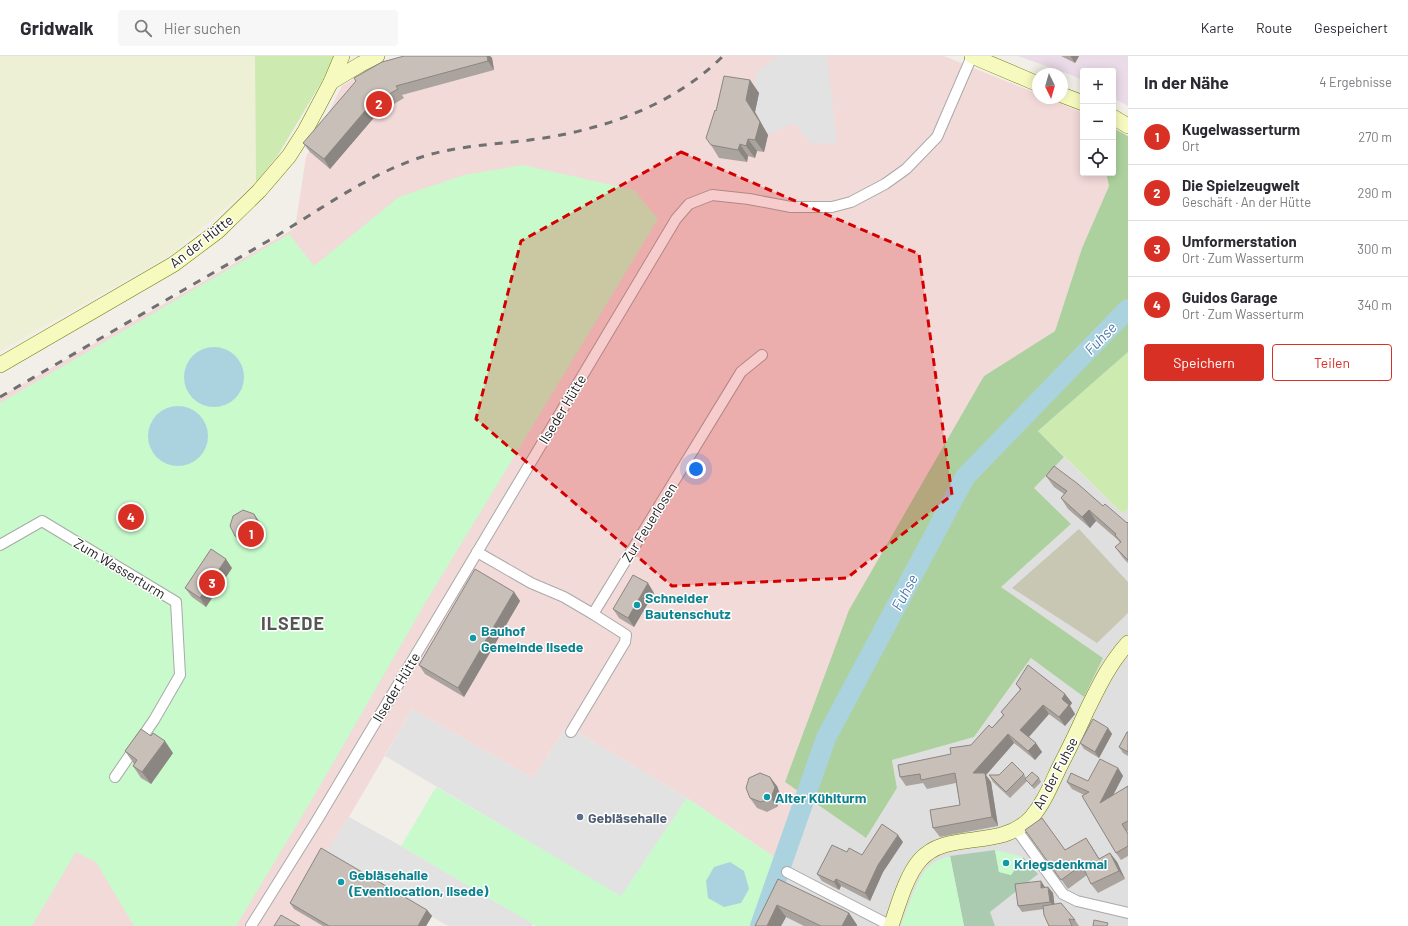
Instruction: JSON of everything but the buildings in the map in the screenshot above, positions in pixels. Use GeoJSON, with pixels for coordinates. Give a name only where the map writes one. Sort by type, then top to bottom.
{"type":"FeatureCollection","features":[{"type":"Feature","properties":{"kind":"street","name":"An der Hütte"},"geometry":{"type":"LineString","coordinates":[[0,365],[174,264],[218,231],[259,191],[289,156],[305,131],[331,82],[342,56]]}},
{"type":"Feature","properties":{"kind":"street"},"geometry":{"type":"LineString","coordinates":[[331,82],[377,56]]}},
{"type":"Feature","properties":{"kind":"street"},"geometry":{"type":"LineString","coordinates":[[972,56],[1032,81]]}},
{"type":"Feature","properties":{"kind":"street","name":"Ilseder Hütte"},"geometry":{"type":"LineString","coordinates":[[251,926],[316,822],[676,220],[690,204],[712,195],[749,199],[791,207],[832,207],[851,202],[885,184],[906,170],[937,137],[972,56]]}},
{"type":"Feature","properties":{"kind":"street"},"geometry":{"type":"LineString","coordinates":[[1068,98],[1080,103]]}},
{"type":"Feature","properties":{"kind":"street"},"geometry":{"type":"LineString","coordinates":[[1116,119],[1128,126]]}},
{"type":"Feature","properties":{"kind":"street","name":"Zur Feuerlosen"},"geometry":{"type":"LineString","coordinates":[[593,614],[741,372],[762,355]]}},
{"type":"Feature","properties":{"kind":"street","name":"Zum Wasserturm"},"geometry":{"type":"LineString","coordinates":[[0,545],[42,521],[176,602],[180,675],[154,720],[115,778]]}},
{"type":"Feature","properties":{"kind":"street"},"geometry":{"type":"LineString","coordinates":[[477,552],[531,583],[564,597],[626,635],[625,642],[571,732]]}},
{"type":"Feature","properties":{"kind":"street","name":"An der Fuhse"},"geometry":{"type":"LineString","coordinates":[[787,872],[891,926],[909,877],[920,860],[928,852],[952,843],[1002,835],[1023,825],[1032,816],[1047,794],[1106,671],[1128,643]]}},
{"type":"Feature","properties":{"kind":"street"},"geometry":{"type":"LineString","coordinates":[[1016,829],[1063,894],[1077,901],[1128,913]]}},
{"type":"Feature","properties":{"kind":"highlighted area"},"geometry":{"type":"Polygon","coordinates":[[[681,152],[919,254],[952,495],[847,578],[672,586],[476,419],[521,241],[681,152]]]}},
{"type":"Feature","properties":{"kind":"shaded area"},"geometry":{"type":"Polygon","coordinates":[[[0,56],[255,56],[256,182],[169,256],[0,351],[0,56]]]}},
{"type":"Feature","properties":{"kind":"shaded area"},"geometry":{"type":"Polygon","coordinates":[[[420,56],[944,56],[1032,92],[1032,104],[1061,104],[1080,112],[1080,176],[1107,176],[1109,186],[1082,248],[1055,331],[984,376],[785,782],[800,792],[777,859],[687,798],[567,726],[533,778],[412,709],[325,855],[324,926],[0,926],[0,397],[295,228],[306,157],[342,86],[368,70],[420,56]]]}},
{"type":"Feature","properties":{"kind":"shaded area"},"geometry":{"type":"Polygon","coordinates":[[[778,56],[827,56],[837,144],[811,143],[793,123],[768,135],[755,112],[758,93],[753,92],[757,72],[778,56]]]}},
{"type":"Feature","properties":{"kind":"shaded area"},"geometry":{"type":"Polygon","coordinates":[[[1018,56],[1128,56],[1128,106],[1116,100],[1116,68],[1080,68],[1080,79],[1068,74],[1068,68],[1052,68],[1018,56]]]}},
{"type":"Feature","properties":{"kind":"shaded area"},"geometry":{"type":"Polygon","coordinates":[[[1064,457],[1122,513],[1128,509],[1128,926],[756,926],[800,792],[866,838],[897,788],[892,759],[974,737],[1032,657],[1084,697],[1103,658],[1000,587],[1071,524],[1033,488],[1064,457]]]}},
{"type":"Feature","properties":{"kind":"shaded area"},"geometry":{"type":"Polygon","coordinates":[[[1079,529],[1128,582],[1128,613],[1097,643],[1012,588],[1079,529]]]}},
{"type":"Feature","properties":{"kind":"shaded area","name":"Gebläsehalle"},"geometry":{"type":"Polygon","coordinates":[[[412,709],[533,778],[567,726],[687,798],[621,896],[385,756],[412,709]]]}},
{"type":"Feature","properties":{"kind":"shaded area"},"geometry":{"type":"Polygon","coordinates":[[[349,817],[533,924],[532,926],[448,926],[325,855],[349,817]]]}},
{"type":"Feature","properties":{"kind":"green space"},"geometry":{"type":"Polygon","coordinates":[[[255,56],[337,56],[278,155],[256,182],[255,56]]]}},
{"type":"Feature","properties":{"kind":"green space"},"geometry":{"type":"Polygon","coordinates":[[[1116,130],[1128,136],[1128,352],[1038,431],[1064,457],[1034,488],[1071,524],[1001,587],[1103,658],[1084,697],[1031,658],[974,737],[892,760],[897,788],[866,838],[785,782],[849,610],[984,376],[1055,331],[1082,248],[1109,186],[1107,176],[1116,176],[1116,130]]]}},
{"type":"Feature","properties":{"kind":"green space"},"geometry":{"type":"Polygon","coordinates":[[[523,165],[634,190],[658,219],[424,605],[314,796],[236,926],[134,926],[96,862],[76,852],[32,926],[0,926],[0,403],[289,234],[314,266],[399,197],[464,175],[523,165]]]}},
{"type":"Feature","properties":{"kind":"green space"},"geometry":{"type":"Polygon","coordinates":[[[1128,352],[1128,509],[1122,513],[1038,431],[1128,352]]]}},
{"type":"Feature","properties":{"kind":"green space"},"geometry":{"type":"Polygon","coordinates":[[[436,787],[621,895],[687,798],[777,859],[756,926],[536,926],[401,846],[436,787]]]}},
{"type":"Feature","properties":{"kind":"green space"},"geometry":{"type":"Polygon","coordinates":[[[995,850],[999,872],[1011,875],[1023,857],[1038,874],[990,912],[995,926],[964,926],[950,856],[995,850]]]}},
{"type":"Feature","properties":{"kind":"green space"},"geometry":{"type":"Polygon","coordinates":[[[995,850],[1023,857],[1011,875],[999,872],[995,850]]]}},
{"type":"Feature","properties":{"kind":"green space"},"geometry":{"type":"Polygon","coordinates":[[[950,856],[964,926],[901,926],[920,878],[924,872],[935,861],[950,856]]]}},
{"type":"Feature","properties":{"kind":"water"},"geometry":{"type":"Polygon","coordinates":[[[208,347],[220,347],[231,352],[239,360],[244,371],[242,389],[231,402],[220,407],[208,407],[197,402],[189,394],[184,383],[184,371],[189,360],[197,352],[208,347]]]}},
{"type":"Feature","properties":{"kind":"water"},"geometry":{"type":"Polygon","coordinates":[[[172,406],[184,406],[195,411],[203,419],[208,430],[206,448],[195,461],[184,466],[172,466],[161,461],[153,453],[148,442],[148,430],[153,419],[161,411],[172,406]]]}},
{"type":"Feature","properties":{"kind":"water"},"geometry":{"type":"Polygon","coordinates":[[[730,862],[744,871],[749,889],[741,903],[724,907],[708,898],[706,881],[714,867],[730,862]]]}},
{"type":"Feature","properties":{"kind":"waterway","name":"Fuhse"},"geometry":{"type":"LineString","coordinates":[[760,926],[826,738],[965,477],[1128,309]]}},
{"type":"Feature","properties":{"kind":"railway"},"geometry":{"type":"LineString","coordinates":[[0,397],[268,241],[339,197],[394,168],[413,160],[443,151],[563,135],[613,121],[638,112],[661,101],[704,73],[723,56]]}},
{"type":"Feature","properties":{"kind":"place","name":"Die Spielzeugwelt"},"geometry":{"type":"Point","coordinates":[379,104]}},
{"type":"Feature","properties":{"kind":"place","name":"Guidos Garage"},"geometry":{"type":"Point","coordinates":[131,517]}},
{"type":"Feature","properties":{"kind":"place","name":"Kugelwasserturm"},"geometry":{"type":"Point","coordinates":[251,534]}},
{"type":"Feature","properties":{"kind":"place","name":"Umformerstation"},"geometry":{"type":"Point","coordinates":[212,583]}},
{"type":"Feature","properties":{"kind":"place","name":"Schneider Bautenschutz"},"geometry":{"type":"Point","coordinates":[637,605]}},
{"type":"Feature","properties":{"kind":"place","name":"Bauhof Gemeinde Ilsede"},"geometry":{"type":"Point","coordinates":[473,638]}},
{"type":"Feature","properties":{"kind":"place","name":"Alter Kühlturm"},"geometry":{"type":"Point","coordinates":[767,797]}},
{"type":"Feature","properties":{"kind":"place","name":"Gebläsehalle"},"geometry":{"type":"Point","coordinates":[580,817]}},
{"type":"Feature","properties":{"kind":"place","name":"Kriegsdenkmal"},"geometry":{"type":"Point","coordinates":[1006,863]}},
{"type":"Feature","properties":{"kind":"place","name":"Gebläsehalle (Eventlocation, Ilsede)"},"geometry":{"type":"Point","coordinates":[341,882]}},
{"type":"Feature","properties":{"kind":"district","name":"ILSEDE"},"geometry":{"type":"Point","coordinates":[293,623]}}]}
